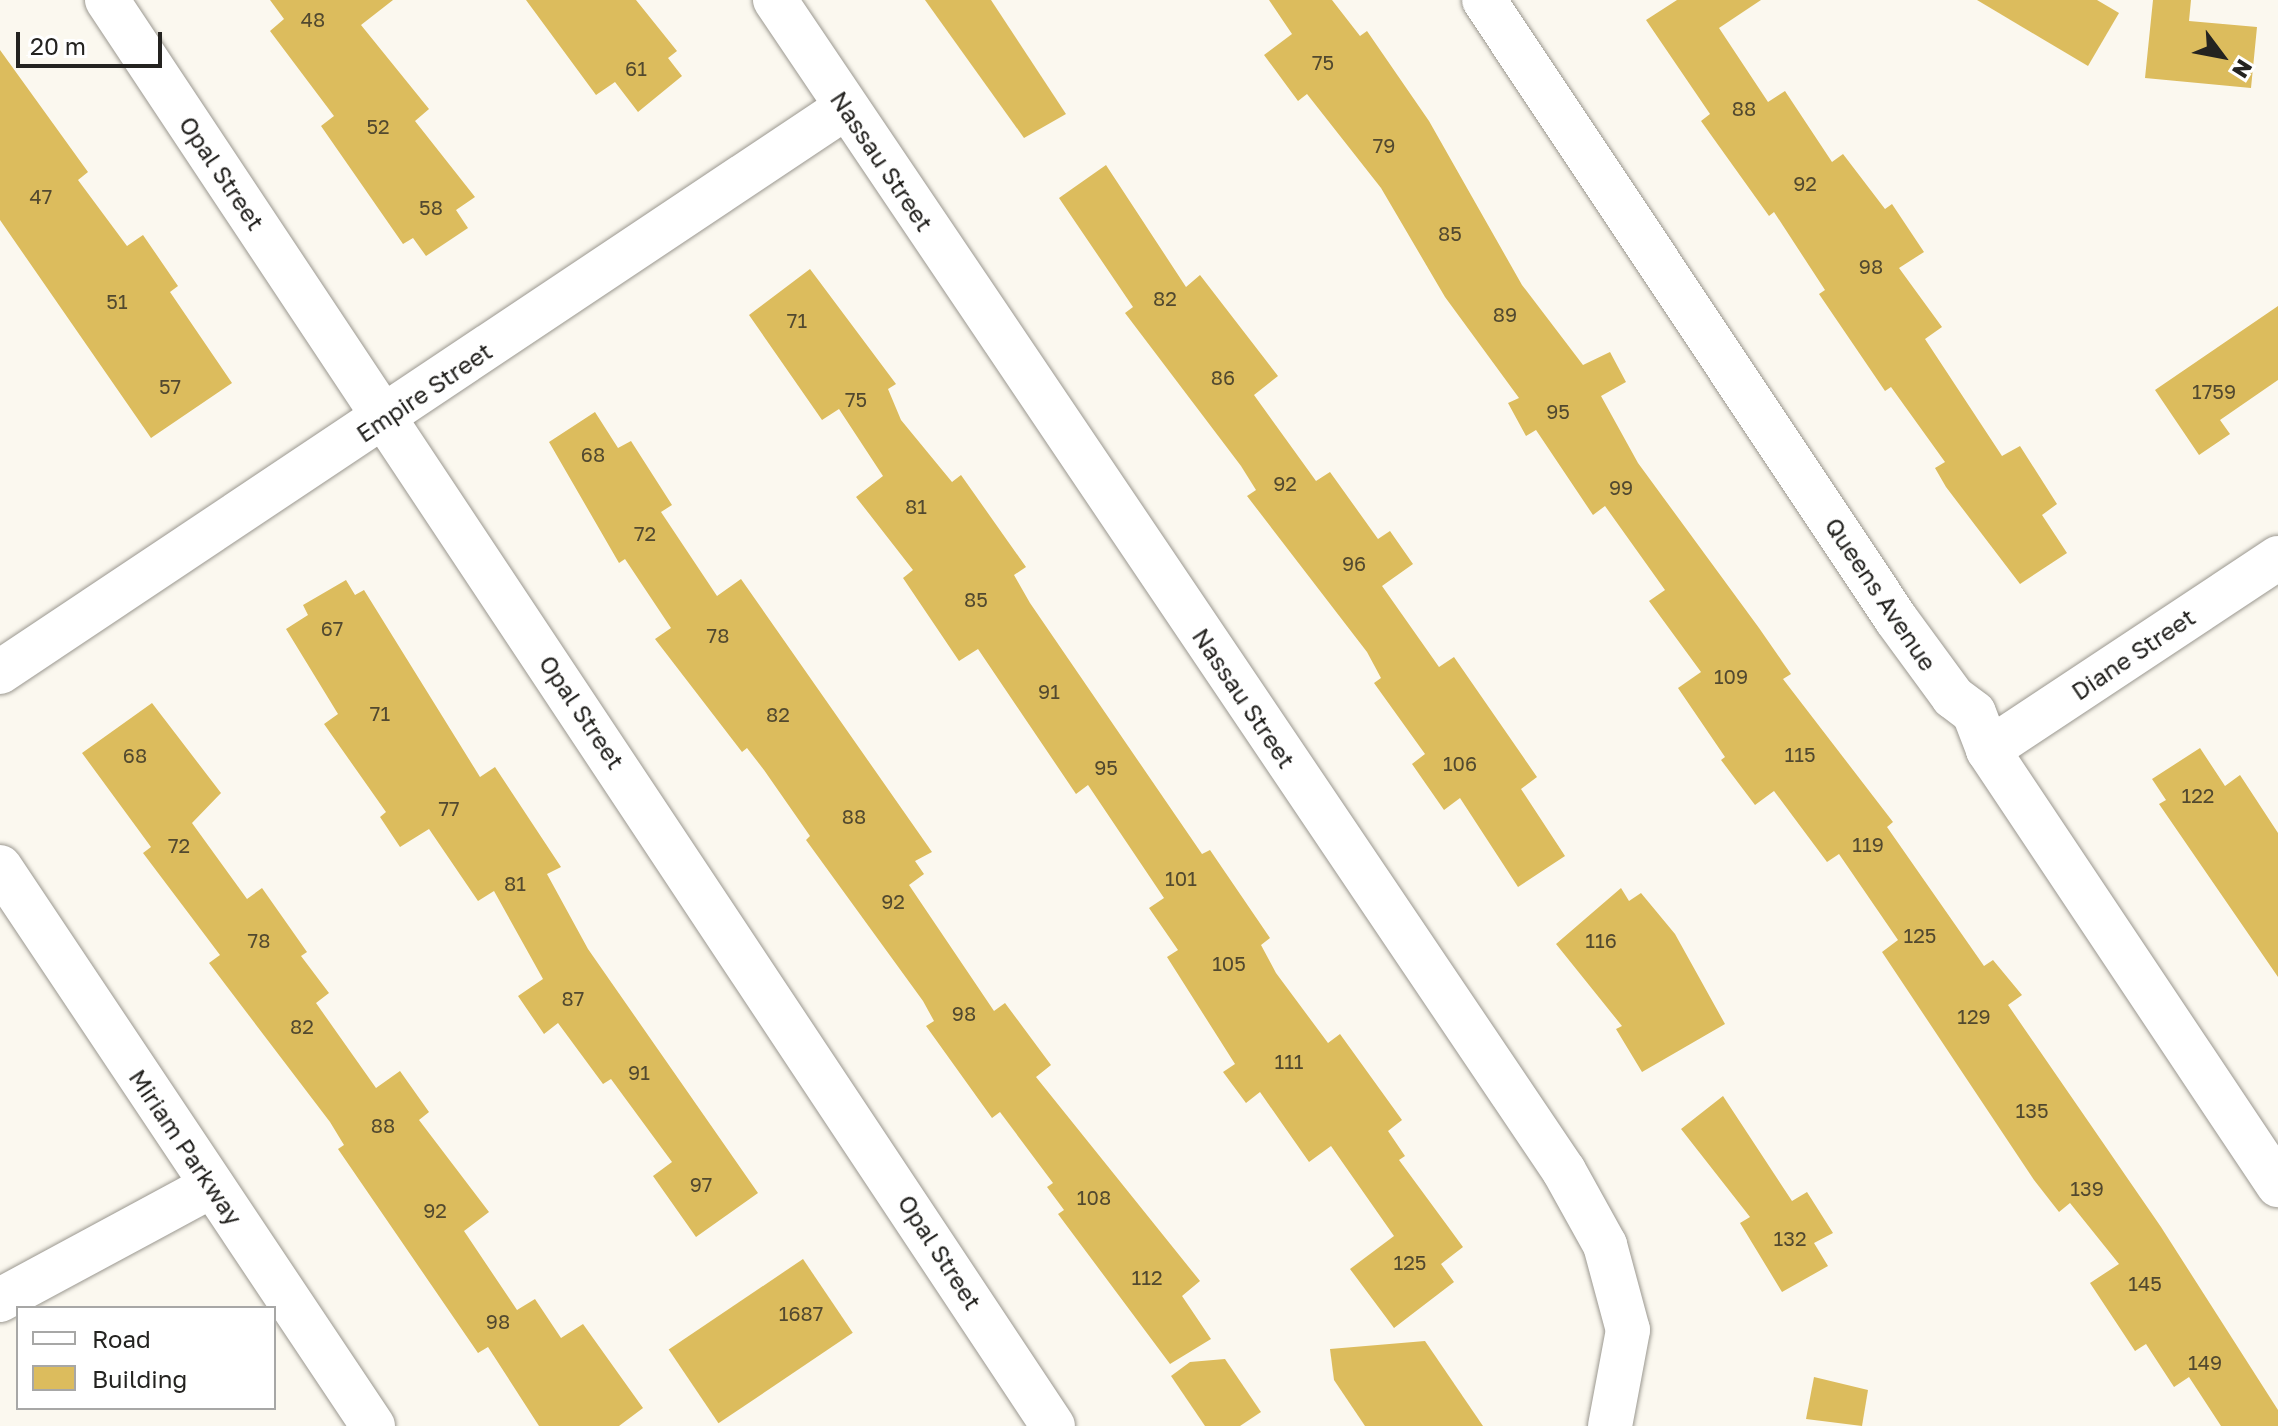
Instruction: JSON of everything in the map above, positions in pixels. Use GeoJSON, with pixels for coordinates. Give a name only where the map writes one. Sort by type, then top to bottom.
{"type":"FeatureCollection","features":[{"type":"Feature","properties":{"kind":"street","name":"Opal Street"},"geometry":{"type":"LineString","coordinates":[[107,0],[385,418],[1033,1421]]}},
{"type":"Feature","properties":{"kind":"street","name":"Nassau Street"},"geometry":{"type":"LineString","coordinates":[[775,0],[1564,1171],[1605,1245],[1628,1330],[1610,1426]]}},
{"type":"Feature","properties":{"kind":"street","name":"Queens Avenue"},"geometry":{"type":"LineString","coordinates":[[1484,0],[1896,619],[1953,697],[1974,713],[1988,750],[2278,1185]]}},
{"type":"Feature","properties":{"kind":"street","name":"Empire Street"},"geometry":{"type":"LineString","coordinates":[[0,672],[385,418],[845,108]]}},
{"type":"Feature","properties":{"kind":"street","name":"Diane Street"},"geometry":{"type":"LineString","coordinates":[[1988,750],[2278,558]]}},
{"type":"Feature","properties":{"kind":"street","name":"Miriam Parkway"},"geometry":{"type":"LineString","coordinates":[[0,867],[373,1426]]}},
{"type":"Feature","properties":{"kind":"street"},"geometry":{"type":"LineString","coordinates":[[0,1300],[212,1186]]}},
{"type":"Feature","properties":{"kind":"building"},"geometry":{"type":"Polygon","coordinates":[[[270,0],[393,0],[361,25],[429,109],[415,121],[475,197],[456,210],[468,228],[426,256],[413,238],[403,244],[321,126],[334,116],[270,31],[284,19],[270,0]]]}},
{"type":"Feature","properties":{"kind":"building"},"geometry":{"type":"Polygon","coordinates":[[[526,0],[636,0],[677,51],[668,58],[682,76],[638,112],[615,82],[596,95],[526,0]]]}},
{"type":"Feature","properties":{"kind":"building"},"geometry":{"type":"Polygon","coordinates":[[[925,0],[991,0],[1066,114],[1024,138],[925,0]]]}},
{"type":"Feature","properties":{"kind":"building"},"geometry":{"type":"Polygon","coordinates":[[[1269,0],[1332,0],[1360,36],[1367,31],[1429,121],[1522,285],[1583,365],[1610,352],[1626,382],[1601,396],[1638,463],[1791,674],[1783,679],[1893,822],[1887,827],[1984,966],[1993,960],[2022,995],[2008,1005],[2161,1227],[2278,1410],[2278,1426],[2221,1426],[2189,1377],[2174,1387],[2146,1344],[2135,1351],[2090,1283],[2119,1264],[2070,1203],[2059,1212],[2034,1180],[1882,952],[1898,940],[1839,854],[1827,862],[1774,791],[1755,805],[1721,760],[1725,757],[1678,688],[1701,672],[1649,601],[1665,590],[1605,506],[1593,515],[1536,430],[1526,436],[1508,403],[1519,398],[1445,297],[1381,188],[1307,94],[1298,101],[1264,55],[1292,34],[1269,0]]]}},
{"type":"Feature","properties":{"kind":"building"},"geometry":{"type":"Polygon","coordinates":[[[1677,0],[1761,0],[1719,28],[1768,102],[1785,91],[1832,162],[1843,154],[1885,209],[1892,204],[1924,252],[1899,268],[1942,327],[1925,339],[2002,456],[2020,446],[2057,504],[2042,515],[2067,553],[2020,584],[1946,487],[1935,468],[1945,462],[1891,387],[1885,391],[1819,294],[1825,290],[1774,212],[1769,216],[1701,121],[1710,114],[1646,20],[1677,0]]]}},
{"type":"Feature","properties":{"kind":"building"},"geometry":{"type":"Polygon","coordinates":[[[1977,0],[2097,0],[2119,13],[2088,66],[1977,0]]]}},
{"type":"Feature","properties":{"kind":"building"},"geometry":{"type":"Polygon","coordinates":[[[2153,0],[2191,0],[2189,21],[2257,27],[2251,88],[2145,78],[2153,0]]]}},
{"type":"Feature","properties":{"kind":"building"},"geometry":{"type":"Polygon","coordinates":[[[0,50],[88,172],[78,180],[127,246],[143,235],[178,286],[170,292],[232,383],[151,438],[0,220],[0,50]]]}},
{"type":"Feature","properties":{"kind":"building"},"geometry":{"type":"Polygon","coordinates":[[[1106,165],[1186,287],[1200,275],[1278,376],[1254,395],[1316,481],[1330,472],[1378,539],[1390,531],[1413,564],[1382,586],[1439,667],[1454,657],[1537,777],[1521,789],[1565,856],[1518,887],[1460,798],[1444,810],[1412,764],[1425,754],[1374,683],[1381,678],[1367,652],[1247,496],[1256,490],[1241,466],[1125,313],[1133,307],[1059,198],[1106,165]]]}},
{"type":"Feature","properties":{"kind":"building"},"geometry":{"type":"Polygon","coordinates":[[[810,269],[896,384],[888,389],[901,420],[952,482],[961,475],[1026,567],[1014,575],[1030,603],[1202,854],[1210,850],[1270,938],[1261,945],[1276,973],[1328,1043],[1340,1034],[1402,1120],[1388,1131],[1405,1156],[1399,1160],[1463,1247],[1441,1264],[1454,1282],[1394,1328],[1350,1269],[1394,1236],[1331,1146],[1309,1162],[1260,1092],[1246,1103],[1223,1072],[1235,1064],[1167,957],[1178,950],[1149,908],[1164,898],[1088,785],[1076,794],[978,649],[959,661],[903,578],[913,570],[856,497],[883,476],[839,409],[822,420],[749,315],[810,269]]]}},
{"type":"Feature","properties":{"kind":"building"},"geometry":{"type":"Polygon","coordinates":[[[2278,306],[2278,380],[2220,420],[2230,434],[2199,455],[2155,390],[2278,306]]]}},
{"type":"Feature","properties":{"kind":"building"},"geometry":{"type":"Polygon","coordinates":[[[595,412],[618,448],[631,441],[672,505],[661,512],[717,596],[741,579],[932,852],[915,861],[924,874],[909,885],[994,1011],[1005,1003],[1051,1065],[1036,1077],[1200,1281],[1182,1296],[1211,1339],[1170,1364],[1058,1214],[1064,1210],[1047,1187],[1053,1183],[1000,1112],[992,1118],[926,1026],[934,1021],[923,1001],[806,840],[810,836],[764,770],[747,748],[742,752],[655,639],[671,628],[625,559],[619,563],[549,442],[595,412]]]}},
{"type":"Feature","properties":{"kind":"building"},"geometry":{"type":"Polygon","coordinates":[[[346,580],[355,595],[364,590],[480,777],[495,767],[561,867],[547,874],[588,949],[758,1193],[696,1237],[653,1176],[672,1162],[611,1079],[603,1084],[558,1023],[544,1034],[518,996],[543,979],[494,891],[478,901],[429,829],[400,847],[380,817],[386,812],[324,724],[338,714],[286,629],[308,615],[303,605],[346,580]]]}},
{"type":"Feature","properties":{"kind":"building"},"geometry":{"type":"Polygon","coordinates":[[[152,703],[221,793],[192,823],[247,899],[262,888],[307,952],[301,956],[329,993],[316,1003],[376,1088],[400,1071],[429,1112],[419,1120],[489,1212],[464,1231],[517,1310],[535,1299],[561,1338],[583,1324],[643,1408],[619,1426],[539,1426],[488,1347],[478,1353],[338,1149],[344,1145],[330,1122],[209,963],[220,955],[143,853],[151,847],[82,753],[152,703]]]}},
{"type":"Feature","properties":{"kind":"building"},"geometry":{"type":"Polygon","coordinates":[[[2200,748],[2225,786],[2240,775],[2278,833],[2278,977],[2159,804],[2166,800],[2152,779],[2200,748]]]}},
{"type":"Feature","properties":{"kind":"building"},"geometry":{"type":"Polygon","coordinates":[[[1621,888],[1629,901],[1641,893],[1675,934],[1725,1024],[1642,1072],[1616,1029],[1622,1026],[1556,944],[1621,888]]]}},
{"type":"Feature","properties":{"kind":"building"},"geometry":{"type":"Polygon","coordinates":[[[1723,1096],[1792,1201],[1807,1192],[1833,1233],[1814,1243],[1828,1266],[1782,1292],[1740,1223],[1750,1217],[1681,1129],[1723,1096]]]}},
{"type":"Feature","properties":{"kind":"building"},"geometry":{"type":"Polygon","coordinates":[[[803,1259],[853,1333],[718,1423],[669,1350],[803,1259]]]}},
{"type":"Feature","properties":{"kind":"building"},"geometry":{"type":"Polygon","coordinates":[[[1425,1341],[1483,1426],[1365,1426],[1334,1380],[1330,1349],[1425,1341]]]}},
{"type":"Feature","properties":{"kind":"building"},"geometry":{"type":"Polygon","coordinates":[[[1225,1359],[1261,1412],[1240,1426],[1205,1426],[1171,1376],[1190,1362],[1225,1359]]]}},
{"type":"Feature","properties":{"kind":"building"},"geometry":{"type":"Polygon","coordinates":[[[1814,1377],[1868,1390],[1862,1426],[1806,1419],[1814,1377]]]}}]}
